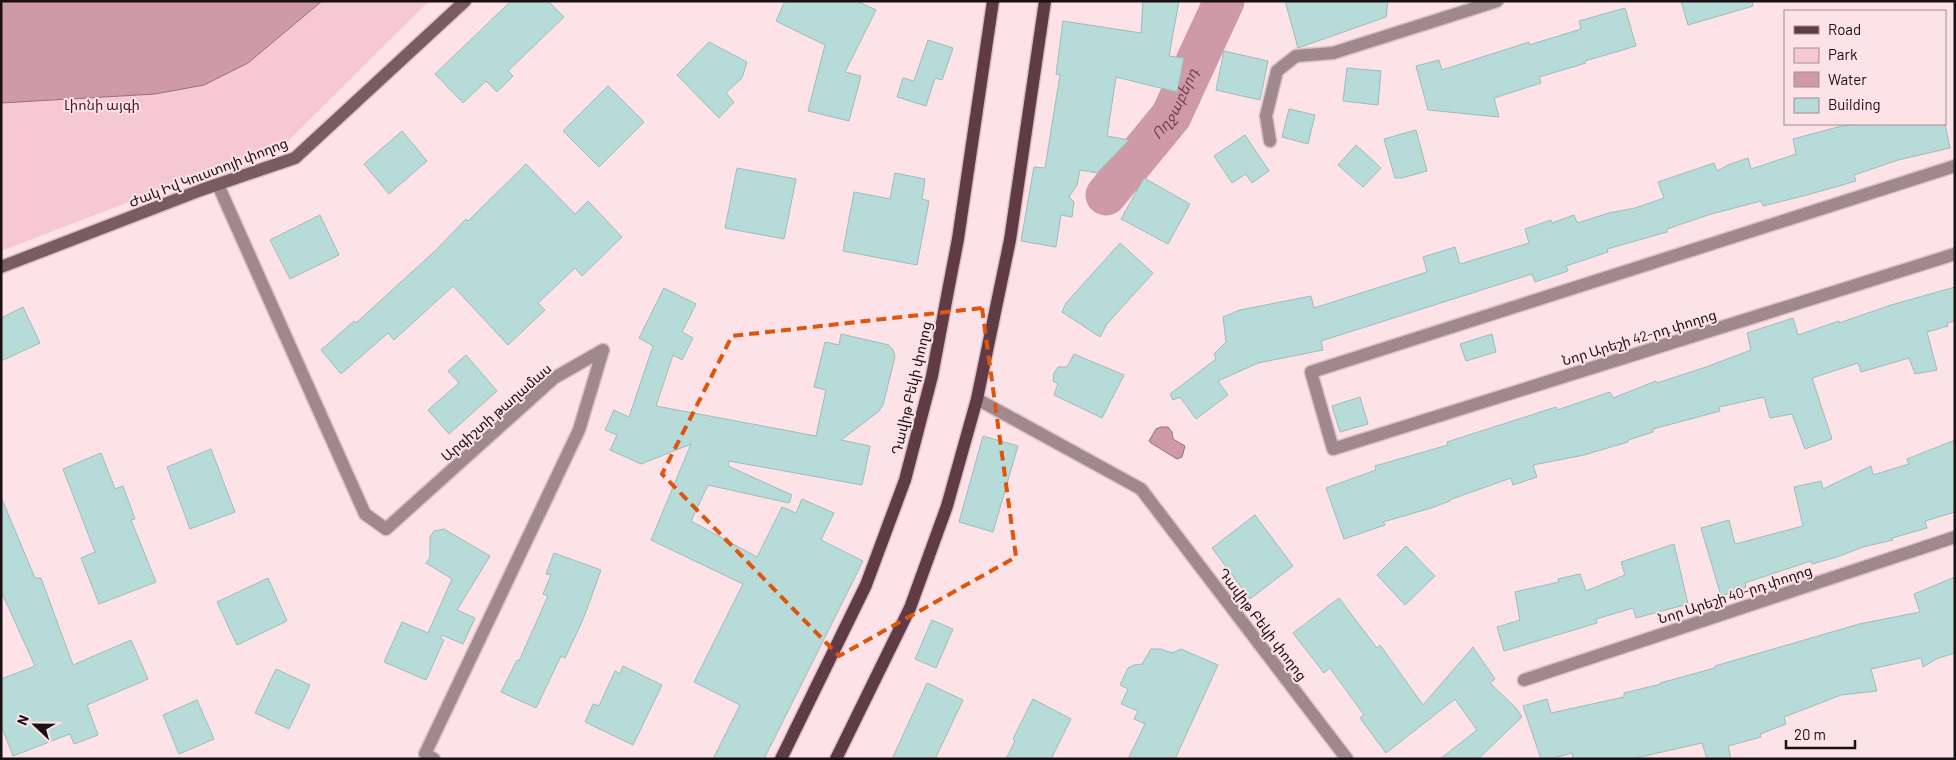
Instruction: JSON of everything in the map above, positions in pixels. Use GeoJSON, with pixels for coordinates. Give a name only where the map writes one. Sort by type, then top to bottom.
{"type":"FeatureCollection","features":[{"type":"Feature","properties":{"kind":"main road","name":"Ժակ Իվ Կուստոյի փողոց"},"geometry":{"type":"LineString","coordinates":[[1,267],[295,158],[465,1]]}},
{"type":"Feature","properties":{"kind":"main road","name":"Դավիթ Բեկի փողոց"},"geometry":{"type":"LineString","coordinates":[[781,759],[866,585],[905,480],[932,376],[953,265],[993,1]]}},
{"type":"Feature","properties":{"kind":"main road"},"geometry":{"type":"LineString","coordinates":[[836,759],[910,608],[947,506],[977,399],[1010,240],[1045,1]]}},
{"type":"Feature","properties":{"kind":"street"},"geometry":{"type":"LineString","coordinates":[[1270,141],[1266,116],[1278,71],[1296,56],[1333,53],[1497,1]]}},
{"type":"Feature","properties":{"kind":"street","name":"Նոր Արեշի 42-րդ փողոց"},"geometry":{"type":"LineString","coordinates":[[1955,166],[1311,372],[1333,449],[1955,254]]}},
{"type":"Feature","properties":{"kind":"street","name":"Արգիշտի թաղամաս"},"geometry":{"type":"LineString","coordinates":[[218,185],[364,514],[386,528],[554,378],[603,350],[580,430],[425,754],[434,759]]}},
{"type":"Feature","properties":{"kind":"street","name":"Դավիթ Բեկի փողոց"},"geometry":{"type":"LineString","coordinates":[[977,399],[1141,490],[1347,759]]}},
{"type":"Feature","properties":{"kind":"street","name":"Նոր Արեշի 40-րդ փողոց"},"geometry":{"type":"LineString","coordinates":[[1524,680],[1955,537]]}},
{"type":"Feature","properties":{"kind":"highlighted area"},"geometry":{"type":"Polygon","coordinates":[[[982,308],[1016,557],[839,656],[662,474],[732,336],[982,308]]]}},
{"type":"Feature","properties":{"kind":"green space","name":"Լիոնի այգի"},"geometry":{"type":"Polygon","coordinates":[[[1,1],[429,1],[283,146],[191,178],[1,251],[1,1]]]}},
{"type":"Feature","properties":{"kind":"water"},"geometry":{"type":"Polygon","coordinates":[[[1,1],[322,1],[248,63],[204,85],[155,94],[1,103],[1,1]]]}},
{"type":"Feature","properties":{"kind":"water"},"geometry":{"type":"Polygon","coordinates":[[[1168,427],[1172,432],[1173,439],[1185,446],[1182,457],[1177,459],[1149,441],[1156,429],[1168,427]]]}},
{"type":"Feature","properties":{"kind":"building"},"geometry":{"type":"Polygon","coordinates":[[[511,1],[548,1],[564,17],[508,71],[513,76],[497,92],[486,81],[463,103],[435,74],[511,1]]]}},
{"type":"Feature","properties":{"kind":"building"},"geometry":{"type":"Polygon","coordinates":[[[785,1],[857,1],[876,10],[845,72],[861,76],[849,121],[808,111],[825,45],[776,21],[785,1]]]}},
{"type":"Feature","properties":{"kind":"building"},"geometry":{"type":"Polygon","coordinates":[[[1143,1],[1179,1],[1169,56],[1184,58],[1177,92],[1116,77],[1107,136],[1129,140],[1097,173],[1080,170],[1077,185],[1069,197],[1074,202],[1072,217],[1061,215],[1056,247],[1021,241],[1034,167],[1045,168],[1060,75],[1056,74],[1063,21],[1141,33],[1143,1]]]}},
{"type":"Feature","properties":{"kind":"building"},"geometry":{"type":"Polygon","coordinates":[[[1285,1],[1388,1],[1386,17],[1298,48],[1285,1]]]}},
{"type":"Feature","properties":{"kind":"building"},"geometry":{"type":"Polygon","coordinates":[[[1681,1],[1752,1],[1753,6],[1688,25],[1681,1]]]}},
{"type":"Feature","properties":{"kind":"building"},"geometry":{"type":"Polygon","coordinates":[[[1625,8],[1636,46],[1539,77],[1541,83],[1494,98],[1499,117],[1428,110],[1416,66],[1439,60],[1442,70],[1529,42],[1529,45],[1581,29],[1579,21],[1625,8]]]}},
{"type":"Feature","properties":{"kind":"building"},"geometry":{"type":"Polygon","coordinates":[[[928,40],[953,48],[942,80],[935,78],[926,106],[897,97],[903,78],[914,81],[928,40]]]}},
{"type":"Feature","properties":{"kind":"building"},"geometry":{"type":"Polygon","coordinates":[[[709,42],[747,62],[742,78],[726,93],[734,102],[719,118],[677,75],[709,42]]]}},
{"type":"Feature","properties":{"kind":"building"},"geometry":{"type":"Polygon","coordinates":[[[1224,51],[1268,61],[1260,100],[1216,90],[1224,51]]]}},
{"type":"Feature","properties":{"kind":"building"},"geometry":{"type":"Polygon","coordinates":[[[1347,68],[1381,71],[1378,105],[1343,101],[1347,68]]]}},
{"type":"Feature","properties":{"kind":"building"},"geometry":{"type":"Polygon","coordinates":[[[608,86],[644,122],[599,167],[563,131],[608,86]]]}},
{"type":"Feature","properties":{"kind":"building"},"geometry":{"type":"Polygon","coordinates":[[[1289,109],[1315,115],[1308,144],[1282,137],[1289,109]]]}},
{"type":"Feature","properties":{"kind":"building"},"geometry":{"type":"Polygon","coordinates":[[[1850,125],[1945,125],[1950,148],[1898,160],[1854,175],[1856,181],[1807,195],[1763,206],[1761,201],[1711,214],[1667,229],[1667,232],[1607,249],[1608,252],[1566,266],[1568,271],[1535,282],[1532,274],[1321,341],[1323,350],[1258,363],[1218,381],[1228,395],[1196,419],[1180,397],[1173,400],[1170,394],[1216,359],[1214,354],[1226,342],[1223,317],[1240,310],[1311,296],[1314,308],[1427,272],[1423,257],[1455,247],[1460,264],[1529,243],[1525,229],[1551,220],[1552,223],[1574,215],[1577,223],[1609,213],[1635,208],[1664,198],[1658,182],[1714,163],[1717,171],[1748,158],[1751,169],[1796,154],[1793,139],[1850,125]]]}},
{"type":"Feature","properties":{"kind":"building"},"geometry":{"type":"Polygon","coordinates":[[[1416,130],[1427,171],[1395,178],[1384,139],[1416,130]]]}},
{"type":"Feature","properties":{"kind":"building"},"geometry":{"type":"Polygon","coordinates":[[[402,131],[427,161],[389,194],[364,164],[402,131]]]}},
{"type":"Feature","properties":{"kind":"building"},"geometry":{"type":"Polygon","coordinates":[[[1245,135],[1269,171],[1252,183],[1246,174],[1232,183],[1214,156],[1245,135]]]}},
{"type":"Feature","properties":{"kind":"building"},"geometry":{"type":"Polygon","coordinates":[[[1356,145],[1381,168],[1363,187],[1338,165],[1356,145]]]}},
{"type":"Feature","properties":{"kind":"building"},"geometry":{"type":"Polygon","coordinates":[[[526,164],[575,214],[588,201],[622,237],[582,276],[575,268],[538,303],[545,310],[508,345],[453,286],[394,340],[388,333],[341,374],[321,350],[354,321],[356,323],[436,250],[466,219],[468,221],[526,164]]]}},
{"type":"Feature","properties":{"kind":"building"},"geometry":{"type":"Polygon","coordinates":[[[737,168],[796,179],[784,239],[725,228],[737,168]]]}},
{"type":"Feature","properties":{"kind":"building"},"geometry":{"type":"Polygon","coordinates":[[[895,173],[925,179],[922,199],[929,201],[917,265],[843,251],[854,192],[890,199],[895,173]]]}},
{"type":"Feature","properties":{"kind":"building"},"geometry":{"type":"Polygon","coordinates":[[[1144,178],[1190,204],[1168,244],[1121,219],[1144,178]]]}},
{"type":"Feature","properties":{"kind":"building"},"geometry":{"type":"Polygon","coordinates":[[[320,215],[339,255],[290,279],[270,240],[320,215]]]}},
{"type":"Feature","properties":{"kind":"building"},"geometry":{"type":"Polygon","coordinates":[[[1120,243],[1153,273],[1107,324],[1100,337],[1062,312],[1066,303],[1120,243]]]}},
{"type":"Feature","properties":{"kind":"building"},"geometry":{"type":"Polygon","coordinates":[[[1955,287],[1955,321],[1947,323],[1948,326],[1927,332],[1937,370],[1915,374],[1909,358],[1861,372],[1858,363],[1812,378],[1832,439],[1805,449],[1792,414],[1770,418],[1764,397],[1719,407],[1720,411],[1653,429],[1653,432],[1628,440],[1628,442],[1584,455],[1533,465],[1537,477],[1513,485],[1511,478],[1431,508],[1383,522],[1385,525],[1344,539],[1326,488],[1376,470],[1375,466],[1448,445],[1447,442],[1556,407],[1557,410],[1610,392],[1613,398],[1656,381],[1657,383],[1706,367],[1751,350],[1747,333],[1793,318],[1798,335],[1955,287]]]}},
{"type":"Feature","properties":{"kind":"building"},"geometry":{"type":"Polygon","coordinates":[[[664,288],[696,304],[682,332],[693,338],[682,360],[673,355],[656,406],[816,436],[826,390],[814,387],[825,342],[839,345],[841,334],[889,345],[895,357],[883,405],[878,412],[841,440],[870,446],[862,485],[729,461],[728,466],[792,495],[789,503],[708,485],[691,521],[757,557],[782,507],[796,513],[802,499],[834,513],[821,540],[863,561],[764,759],[713,759],[740,705],[694,682],[743,584],[651,540],[691,444],[641,464],[610,450],[617,435],[605,430],[614,410],[629,417],[653,346],[639,338],[664,288]]]}},
{"type":"Feature","properties":{"kind":"building"},"geometry":{"type":"Polygon","coordinates":[[[23,307],[40,343],[1,361],[1,318],[23,307]]]}},
{"type":"Feature","properties":{"kind":"building"},"geometry":{"type":"Polygon","coordinates":[[[1492,334],[1496,352],[1466,361],[1460,344],[1492,334]]]}},
{"type":"Feature","properties":{"kind":"building"},"geometry":{"type":"Polygon","coordinates":[[[1074,354],[1124,375],[1102,418],[1054,395],[1058,384],[1053,381],[1054,373],[1058,367],[1067,367],[1074,354]]]}},
{"type":"Feature","properties":{"kind":"building"},"geometry":{"type":"Polygon","coordinates":[[[466,355],[497,391],[449,434],[428,410],[459,383],[448,371],[466,355]]]}},
{"type":"Feature","properties":{"kind":"building"},"geometry":{"type":"Polygon","coordinates":[[[1360,397],[1368,424],[1340,432],[1332,406],[1360,397]]]}},
{"type":"Feature","properties":{"kind":"building"},"geometry":{"type":"Polygon","coordinates":[[[983,436],[1018,446],[993,532],[959,522],[983,436]]]}},
{"type":"Feature","properties":{"kind":"building"},"geometry":{"type":"Polygon","coordinates":[[[1955,440],[1955,512],[1925,521],[1927,528],[1892,538],[1893,540],[1863,547],[1837,557],[1812,564],[1811,561],[1745,583],[1746,587],[1721,596],[1701,528],[1729,520],[1735,544],[1803,526],[1794,487],[1821,481],[1823,489],[1871,466],[1873,475],[1909,464],[1907,459],[1955,440]]]}},
{"type":"Feature","properties":{"kind":"building"},"geometry":{"type":"Polygon","coordinates":[[[211,449],[235,512],[190,529],[167,467],[211,449]]]}},
{"type":"Feature","properties":{"kind":"building"},"geometry":{"type":"Polygon","coordinates":[[[101,453],[115,489],[123,486],[135,519],[131,520],[156,582],[99,604],[81,558],[95,552],[63,469],[101,453]]]}},
{"type":"Feature","properties":{"kind":"building"},"geometry":{"type":"Polygon","coordinates":[[[1,497],[35,578],[41,578],[73,665],[131,640],[148,679],[87,705],[98,735],[74,744],[70,734],[13,756],[1,725],[1,679],[35,666],[1,591],[1,497]]]}},
{"type":"Feature","properties":{"kind":"building"},"geometry":{"type":"Polygon","coordinates":[[[1255,515],[1293,566],[1250,599],[1212,548],[1255,515]]]}},
{"type":"Feature","properties":{"kind":"building"},"geometry":{"type":"Polygon","coordinates":[[[444,529],[490,556],[457,610],[475,618],[463,644],[442,635],[440,638],[444,640],[426,680],[384,662],[402,622],[428,633],[452,579],[426,563],[430,557],[430,537],[434,531],[444,529]]]}},
{"type":"Feature","properties":{"kind":"building"},"geometry":{"type":"Polygon","coordinates":[[[1674,544],[1688,604],[1636,618],[1633,608],[1596,619],[1597,623],[1504,651],[1497,627],[1520,620],[1515,592],[1559,582],[1558,579],[1580,574],[1586,591],[1625,575],[1621,562],[1674,544]]]}},
{"type":"Feature","properties":{"kind":"building"},"geometry":{"type":"Polygon","coordinates":[[[1406,546],[1435,576],[1405,605],[1377,575],[1406,546]]]}},
{"type":"Feature","properties":{"kind":"building"},"geometry":{"type":"Polygon","coordinates":[[[554,553],[601,570],[584,617],[565,658],[561,656],[536,708],[501,692],[517,660],[519,661],[548,596],[543,594],[551,575],[546,574],[554,553]]]}},
{"type":"Feature","properties":{"kind":"building"},"geometry":{"type":"Polygon","coordinates":[[[1955,577],[1955,653],[1936,659],[1923,667],[1921,658],[1871,669],[1877,691],[1841,695],[1784,717],[1786,724],[1760,734],[1761,737],[1728,746],[1731,759],[1707,759],[1702,743],[1631,759],[1573,759],[1572,753],[1551,759],[1541,759],[1523,706],[1547,699],[1551,713],[1624,697],[1624,693],[1661,684],[1715,668],[1715,666],[1859,624],[1920,612],[1914,594],[1955,577]]]}},
{"type":"Feature","properties":{"kind":"building"},"geometry":{"type":"Polygon","coordinates":[[[268,578],[287,621],[237,645],[217,602],[268,578]]]}},
{"type":"Feature","properties":{"kind":"building"},"geometry":{"type":"Polygon","coordinates":[[[1339,598],[1377,648],[1380,645],[1423,705],[1473,647],[1495,679],[1490,683],[1516,708],[1522,717],[1478,759],[1440,759],[1477,730],[1455,699],[1386,753],[1360,718],[1364,715],[1330,668],[1324,673],[1293,633],[1339,598]]]}},
{"type":"Feature","properties":{"kind":"building"},"geometry":{"type":"Polygon","coordinates":[[[932,620],[953,629],[936,668],[915,659],[932,620]]]}},
{"type":"Feature","properties":{"kind":"building"},"geometry":{"type":"Polygon","coordinates":[[[1151,649],[1161,649],[1172,653],[1181,649],[1218,665],[1175,759],[1128,759],[1145,724],[1134,719],[1138,711],[1121,704],[1128,689],[1120,685],[1128,668],[1142,664],[1151,649]]]}},
{"type":"Feature","properties":{"kind":"building"},"geometry":{"type":"Polygon","coordinates":[[[623,666],[662,685],[633,745],[585,722],[593,704],[599,706],[615,671],[620,674],[623,666]]]}},
{"type":"Feature","properties":{"kind":"building"},"geometry":{"type":"Polygon","coordinates":[[[276,669],[310,685],[289,729],[255,713],[276,669]]]}},
{"type":"Feature","properties":{"kind":"building"},"geometry":{"type":"Polygon","coordinates":[[[927,683],[963,700],[935,759],[892,759],[927,683]]]}},
{"type":"Feature","properties":{"kind":"building"},"geometry":{"type":"Polygon","coordinates":[[[1033,699],[1071,719],[1051,759],[1006,759],[1015,741],[1013,739],[1033,699]]]}},
{"type":"Feature","properties":{"kind":"building"},"geometry":{"type":"Polygon","coordinates":[[[197,700],[214,739],[179,754],[163,715],[197,700]]]}},
{"type":"Feature","properties":{"kind":"waterway","name":"Ողջաբերդ"},"geometry":{"type":"LineString","coordinates":[[1106,195],[1171,116],[1224,1]]}}]}
